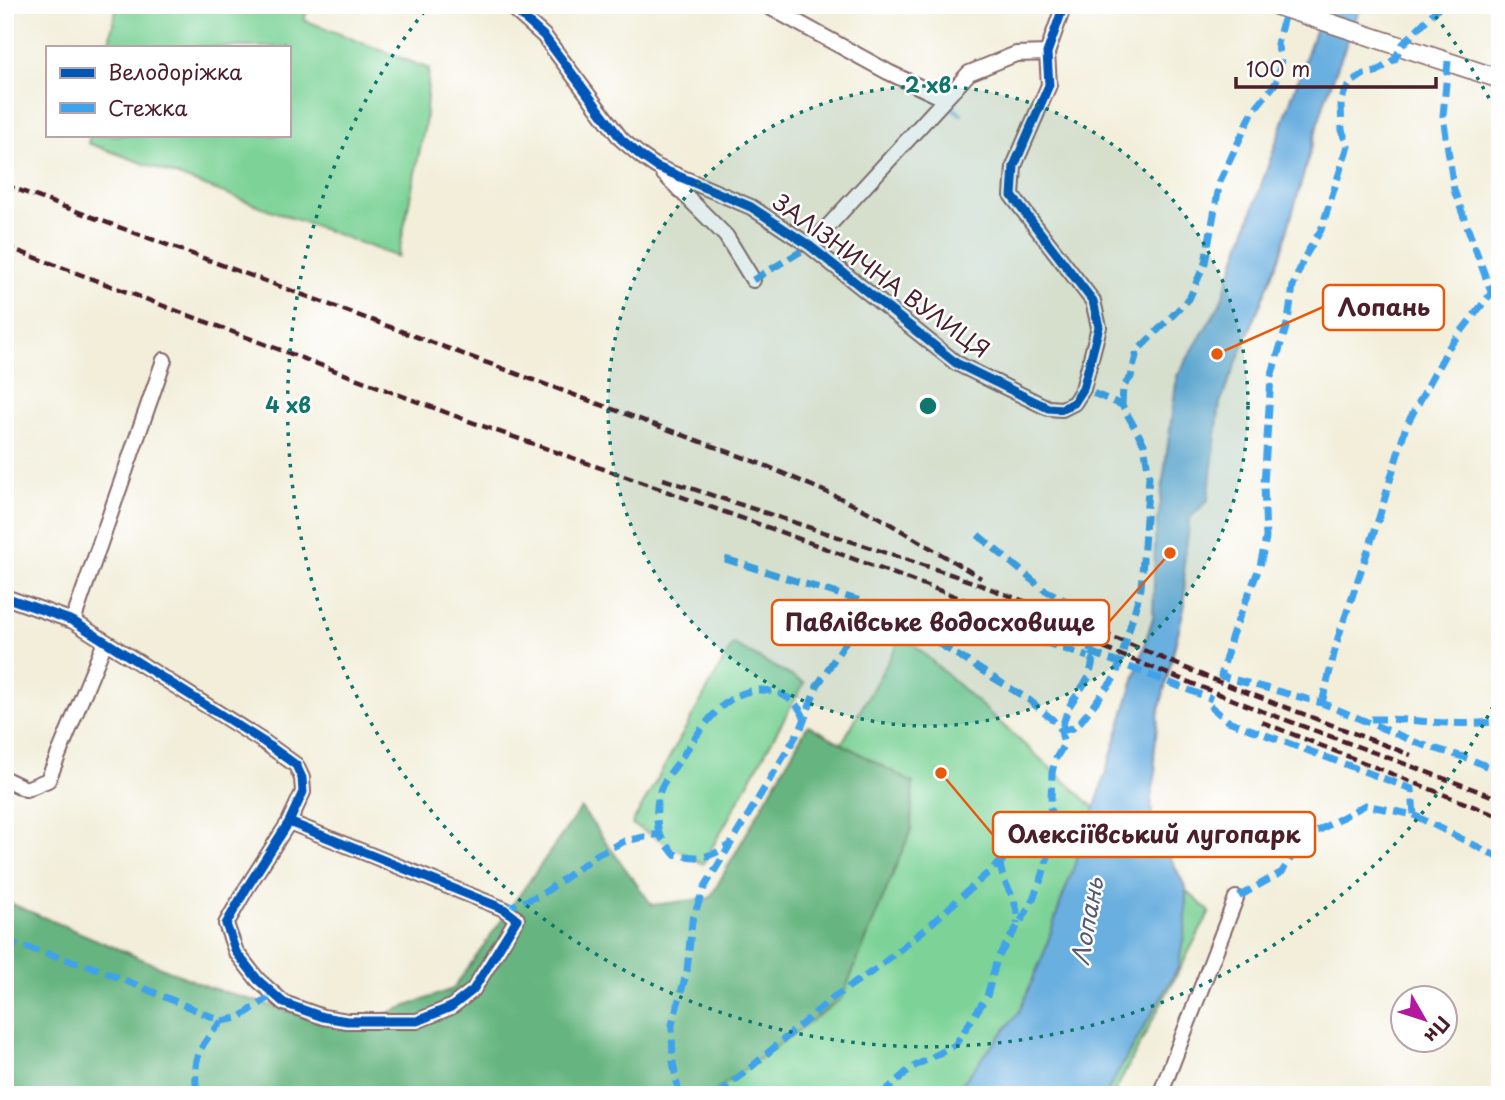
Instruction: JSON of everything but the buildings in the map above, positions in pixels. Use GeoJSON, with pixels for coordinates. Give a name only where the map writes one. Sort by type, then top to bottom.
{"type":"FeatureCollection","features":[{"type":"Feature","properties":{"kind":"street","name":"ЗАЛІЗНИЧНА ВУЛИЦЯ"},"geometry":{"type":"LineString","coordinates":[[509,5],[544,36],[621,139],[657,167],[751,207],[810,246],[956,363],[1048,408],[1062,409],[1074,403],[1083,389],[1099,327],[1093,300],[1012,196],[1014,166],[1049,85],[1047,53]]}},
{"type":"Feature","properties":{"kind":"street"},"geometry":{"type":"LineString","coordinates":[[766,5],[942,102]]}},
{"type":"Feature","properties":{"kind":"street"},"geometry":{"type":"LineString","coordinates":[[810,246],[969,73],[1016,54],[1047,53],[1065,5]]}},
{"type":"Feature","properties":{"kind":"street"},"geometry":{"type":"LineString","coordinates":[[1275,5],[1500,79]]}},
{"type":"Feature","properties":{"kind":"street"},"geometry":{"type":"LineString","coordinates":[[657,167],[726,236],[753,280]]}},
{"type":"Feature","properties":{"kind":"street"},"geometry":{"type":"LineString","coordinates":[[73,621],[164,360]]}},
{"type":"Feature","properties":{"kind":"street"},"geometry":{"type":"LineString","coordinates":[[5,597],[73,621],[296,765],[302,778],[303,792],[289,822],[226,924],[236,952],[258,980],[284,1003],[323,1017],[347,1021],[417,1021],[451,1007],[473,990],[517,919],[504,909],[289,822]]}},
{"type":"Feature","properties":{"kind":"street"},"geometry":{"type":"LineString","coordinates":[[5,779],[26,789],[48,780],[105,642]]}},
{"type":"Feature","properties":{"kind":"street"},"geometry":{"type":"LineString","coordinates":[[1160,1095],[1237,898]]}},
{"type":"Feature","properties":{"kind":"green space"},"geometry":{"type":"Polygon","coordinates":[[[117,5],[309,5],[304,20],[429,69],[425,124],[398,257],[88,143],[90,136],[290,136],[290,46],[108,46],[117,5]]]}},
{"type":"Feature","properties":{"kind":"green space"},"geometry":{"type":"Polygon","coordinates":[[[903,635],[1210,912],[1113,1095],[5,1095],[5,915],[372,1070],[746,913],[903,635]]]}},
{"type":"Feature","properties":{"kind":"green space"},"geometry":{"type":"Polygon","coordinates":[[[733,644],[804,683],[703,864],[632,824],[733,644]]]}},
{"type":"Feature","properties":{"kind":"green space"},"geometry":{"type":"Polygon","coordinates":[[[808,725],[913,783],[911,830],[842,998],[710,1095],[5,1095],[5,901],[208,987],[348,1028],[453,989],[581,808],[652,905],[710,898],[808,725]]]}},
{"type":"Feature","properties":{"kind":"water"},"geometry":{"type":"Polygon","coordinates":[[[1324,5],[1361,5],[1325,100],[1280,256],[1220,403],[1208,500],[1190,518],[1184,563],[1185,604],[1158,716],[1154,757],[1156,772],[1151,798],[1153,826],[1158,844],[1169,855],[1186,888],[1186,925],[1178,968],[1105,1095],[953,1095],[1019,1012],[1044,953],[1090,824],[1153,617],[1155,542],[1177,376],[1220,304],[1324,5]]]}},
{"type":"Feature","properties":{"kind":"waterway"},"geometry":{"type":"LineString","coordinates":[[947,104],[961,114]]}},
{"type":"Feature","properties":{"kind":"railway"},"geometry":{"type":"LineString","coordinates":[[5,185],[764,465],[880,518],[981,578]]}},
{"type":"Feature","properties":{"kind":"railway"},"geometry":{"type":"LineString","coordinates":[[5,246],[466,420],[1033,625],[1093,644],[1259,710],[1500,799]]}},
{"type":"Feature","properties":{"kind":"railway"},"geometry":{"type":"LineString","coordinates":[[663,479],[953,575],[1051,611],[1219,682],[1411,755]]}},
{"type":"Feature","properties":{"kind":"railway"},"geometry":{"type":"LineString","coordinates":[[1262,722],[1500,817]]}},
{"type":"Feature","properties":{"kind":"marked path"},"geometry":{"type":"LineString","coordinates":[[1122,405],[1123,387],[1131,377],[1137,351],[1189,299],[1205,263],[1220,181],[1253,111],[1279,76],[1281,58],[1277,44],[1287,5]]}},
{"type":"Feature","properties":{"kind":"marked path"},"geometry":{"type":"LineString","coordinates":[[1441,5],[1402,45],[1395,59],[1376,72],[1364,74],[1352,82],[1344,93],[1341,105],[1342,130],[1348,146],[1321,230],[1304,258],[1293,286],[1288,321],[1271,377],[1264,484],[1266,538],[1260,566],[1232,635],[1221,676],[1322,703],[1420,744],[1470,759],[1500,772]]}},
{"type":"Feature","properties":{"kind":"marked path"},"geometry":{"type":"LineString","coordinates":[[1448,61],[1443,116],[1454,190],[1491,292]]}},
{"type":"Feature","properties":{"kind":"marked path"},"geometry":{"type":"LineString","coordinates":[[753,280],[810,246]]}},
{"type":"Feature","properties":{"kind":"marked path"},"geometry":{"type":"LineString","coordinates":[[1322,703],[1338,638],[1379,518],[1406,426],[1449,347],[1500,282]]}},
{"type":"Feature","properties":{"kind":"marked path"},"geometry":{"type":"LineString","coordinates":[[1061,731],[1073,728],[1081,721],[1116,676],[1141,588],[1149,476],[1144,444],[1122,405],[1083,389]]}},
{"type":"Feature","properties":{"kind":"marked path"},"geometry":{"type":"LineString","coordinates":[[978,535],[1043,589],[1072,604],[1100,624],[1088,657],[1093,661],[1089,677],[1068,708],[1061,731]]}},
{"type":"Feature","properties":{"kind":"marked path"},"geometry":{"type":"LineString","coordinates":[[725,559],[864,602],[938,643],[1029,700],[1053,720],[1061,731],[1064,744],[1055,760],[1052,773],[1049,853],[1030,906],[997,959],[987,996],[955,1045],[911,1068],[881,1095]]}},
{"type":"Feature","properties":{"kind":"marked path"},"geometry":{"type":"LineString","coordinates":[[679,1095],[673,1062],[672,1025],[687,971],[692,921],[704,888],[802,726],[817,686],[869,606]]}},
{"type":"Feature","properties":{"kind":"marked path"},"geometry":{"type":"LineString","coordinates":[[898,616],[1050,644],[1088,657]]}},
{"type":"Feature","properties":{"kind":"marked path"},"geometry":{"type":"LineString","coordinates":[[1090,652],[1212,699]]}},
{"type":"Feature","properties":{"kind":"marked path"},"geometry":{"type":"LineString","coordinates":[[659,834],[657,810],[662,786],[709,719],[731,699],[758,690],[774,692],[793,701],[805,719]]}},
{"type":"Feature","properties":{"kind":"marked path"},"geometry":{"type":"LineString","coordinates":[[1210,706],[1228,721],[1412,789],[1414,815],[1365,805],[1303,839],[1282,872],[1236,898]]}},
{"type":"Feature","properties":{"kind":"marked path"},"geometry":{"type":"LineString","coordinates":[[1371,719],[1468,724],[1500,721]]}},
{"type":"Feature","properties":{"kind":"marked path"},"geometry":{"type":"LineString","coordinates":[[1414,815],[1500,858]]}},
{"type":"Feature","properties":{"kind":"marked path"},"geometry":{"type":"LineString","coordinates":[[718,1095],[835,996],[876,969],[931,924],[1000,862],[1026,846],[1051,818]]}},
{"type":"Feature","properties":{"kind":"marked path"},"geometry":{"type":"LineString","coordinates":[[504,909],[541,895],[598,854],[625,841],[659,834],[674,854],[697,857],[715,853],[730,845]]}},
{"type":"Feature","properties":{"kind":"marked path"},"geometry":{"type":"LineString","coordinates":[[1000,862],[1001,871],[1016,906],[1017,924]]}},
{"type":"Feature","properties":{"kind":"marked path"},"geometry":{"type":"LineString","coordinates":[[5,941],[98,969],[222,1021],[199,1054],[196,1071],[197,1095]]}},
{"type":"Feature","properties":{"kind":"marked path"},"geometry":{"type":"LineString","coordinates":[[222,1021],[239,1018],[274,994]]}},
{"type":"Feature","properties":{"kind":"cycle path"},"geometry":{"type":"LineString","coordinates":[[509,5],[544,36],[621,139],[641,156],[657,167],[751,207],[810,246],[956,363],[1048,408],[1062,409],[1074,403],[1083,389],[1099,327],[1093,301],[1012,196],[1014,166],[1049,85],[1047,53],[1064,5]]}},
{"type":"Feature","properties":{"kind":"cycle path"},"geometry":{"type":"LineString","coordinates":[[5,597],[73,621],[296,765],[302,778],[303,792],[289,822],[504,909],[517,919],[473,990],[451,1007],[417,1021],[347,1021],[323,1017],[284,1003],[258,980],[236,952],[226,924],[289,822]]}},
{"type":"Feature","properties":{"kind":"place","name":"Лопань"},"geometry":{"type":"Point","coordinates":[1217,354]}},
{"type":"Feature","properties":{"kind":"place","name":"Павлівське водосховище"},"geometry":{"type":"Point","coordinates":[1170,553]}},
{"type":"Feature","properties":{"kind":"place","name":"Олексіївський лугопарк"},"geometry":{"type":"Point","coordinates":[941,773]}}]}
